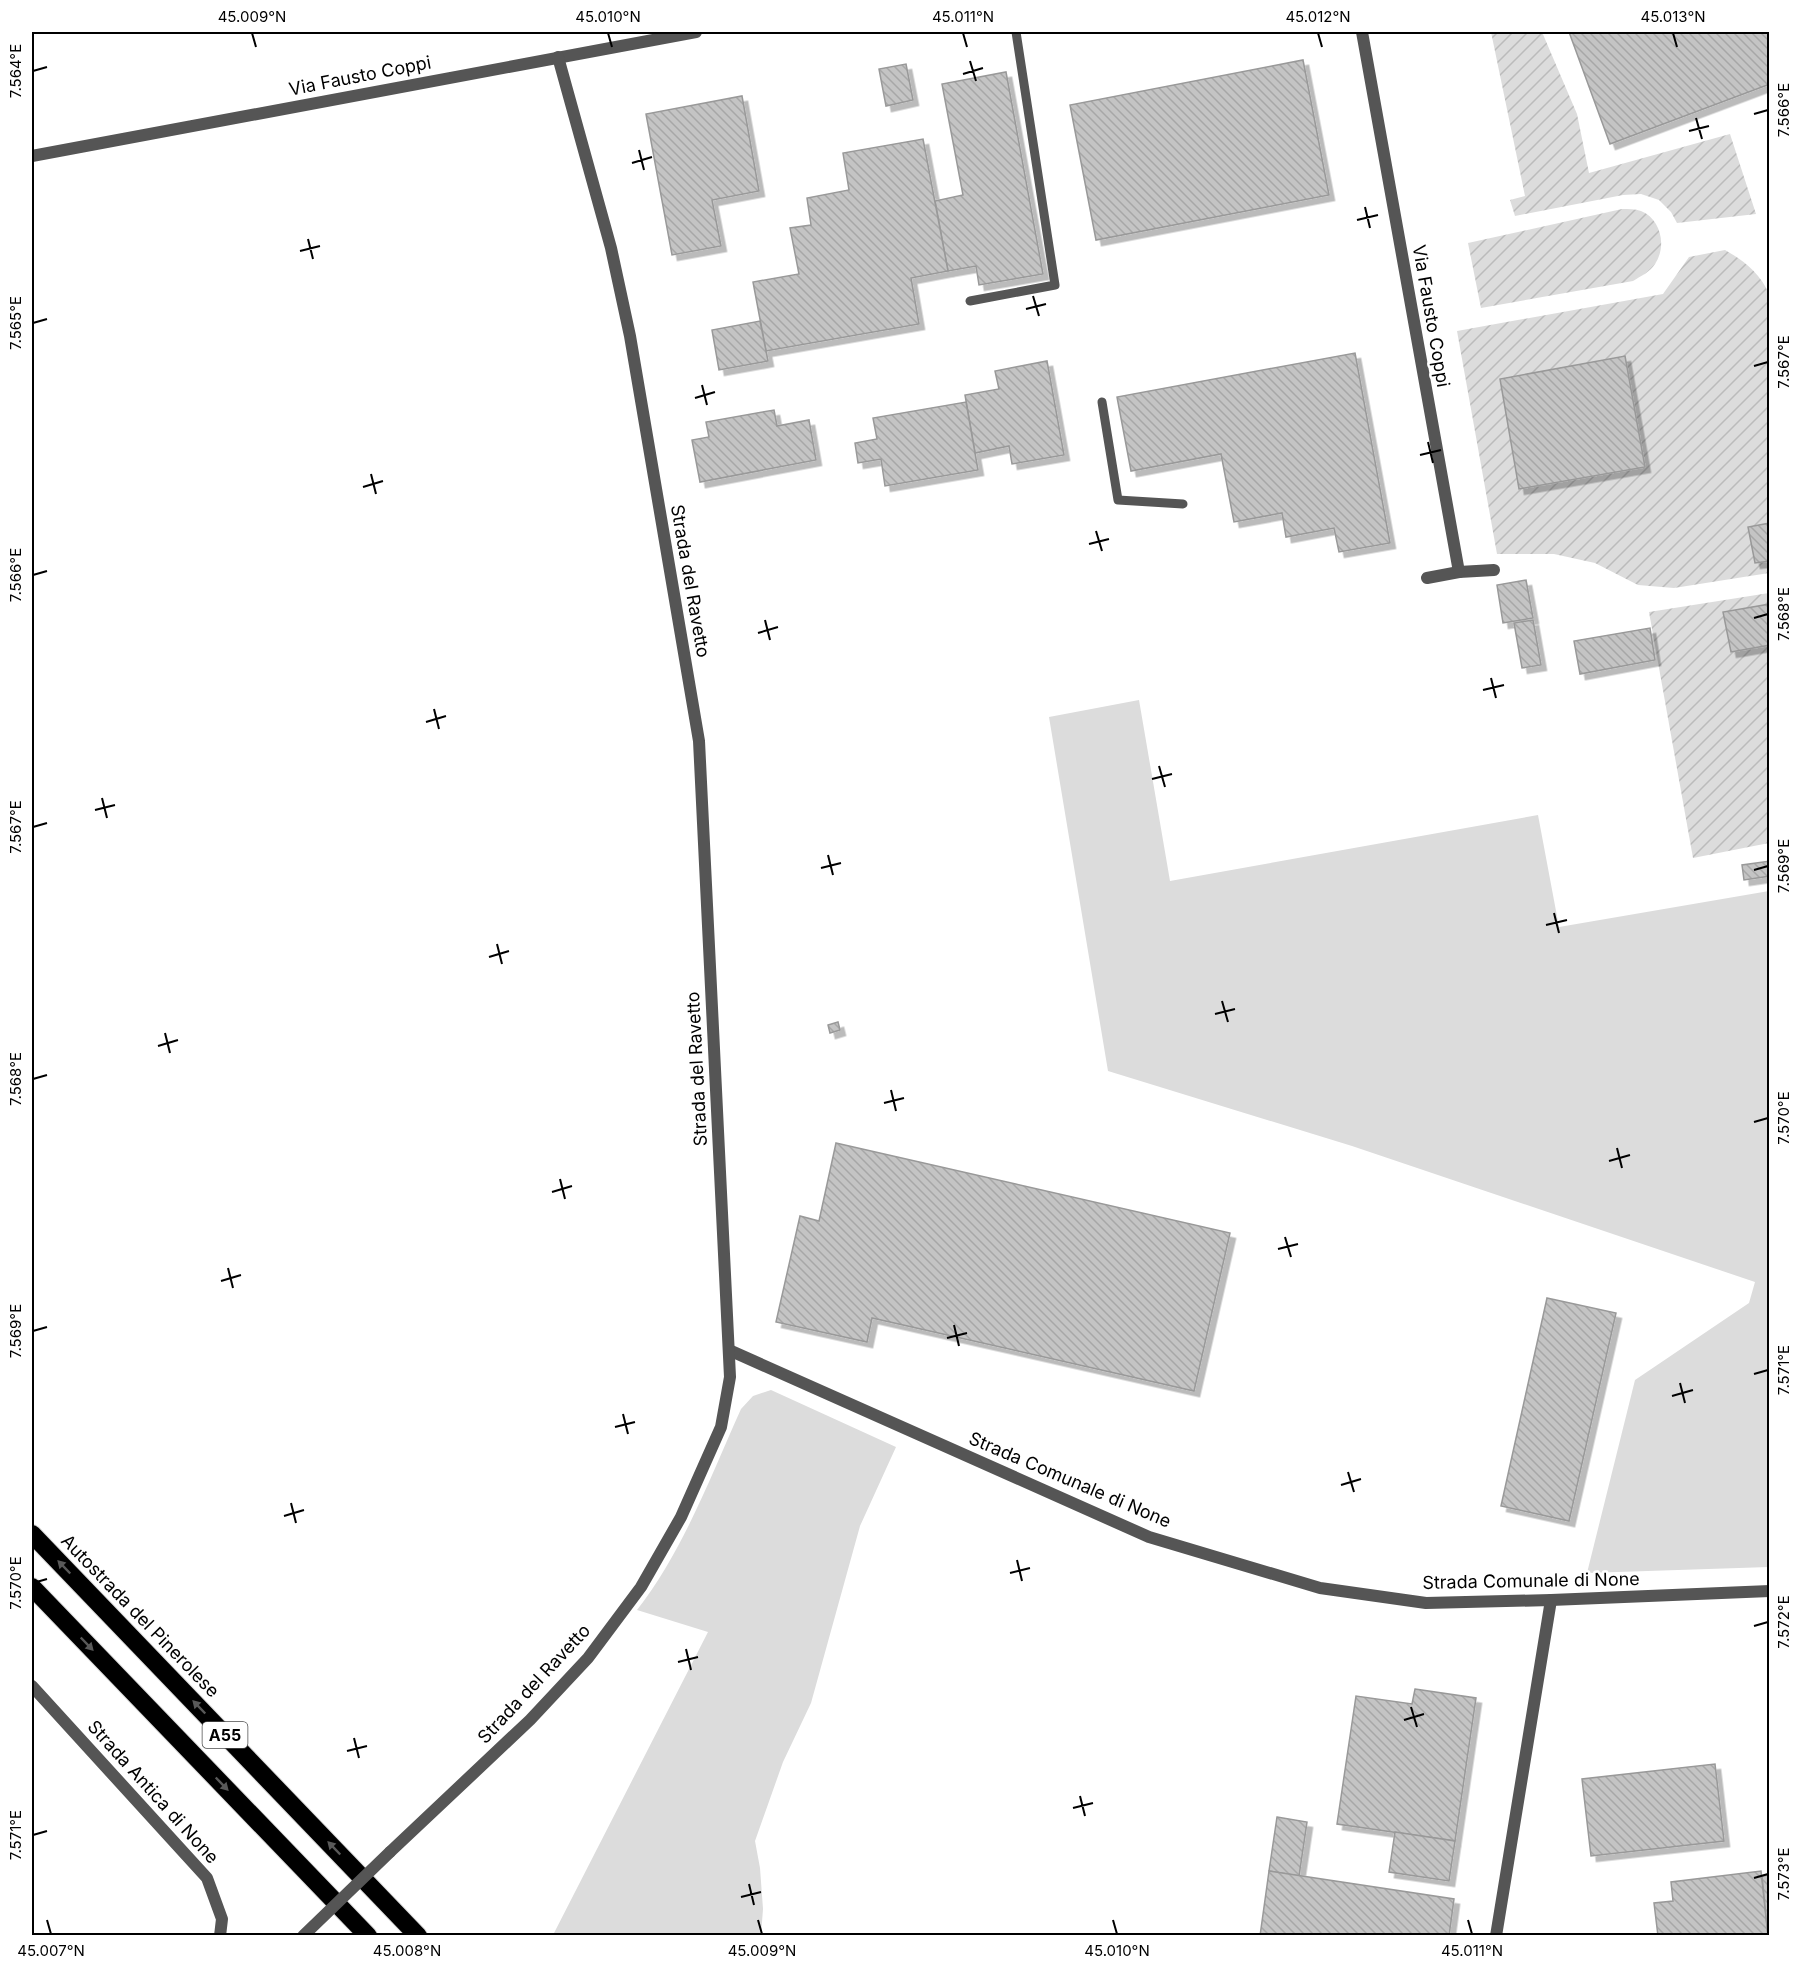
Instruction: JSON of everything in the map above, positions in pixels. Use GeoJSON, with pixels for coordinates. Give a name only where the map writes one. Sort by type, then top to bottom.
{"type":"FeatureCollection","features":[{"type":"Feature","properties":{"kind":"highway","name":"Autostrada del Pinerolese"},"geometry":{"type":"LineString","coordinates":[[32,1534],[418,1935]]}},
{"type":"Feature","properties":{"kind":"highway","name":"A55"},"geometry":{"type":"LineString","coordinates":[[32,1587],[368,1935]]}},
{"type":"Feature","properties":{"kind":"street","name":"Via Fausto Coppi"},"geometry":{"type":"LineString","coordinates":[[32,156],[696,32]]}},
{"type":"Feature","properties":{"kind":"street","name":"Via Fausto Coppi"},"geometry":{"type":"LineString","coordinates":[[1362,32],[1459,572]]}},
{"type":"Feature","properties":{"kind":"street","name":"Strada del Ravetto"},"geometry":{"type":"LineString","coordinates":[[303,1935],[531,1720],[588,1658],[641,1587],[681,1517],[721,1427],[730,1377],[699,741],[630,336],[611,248],[558,57]]}},
{"type":"Feature","properties":{"kind":"street"},"geometry":{"type":"LineString","coordinates":[[1427,578],[1459,572],[1494,570]]}},
{"type":"Feature","properties":{"kind":"street","name":"Strada Comunale di None"},"geometry":{"type":"LineString","coordinates":[[729,1350],[1149,1537],[1320,1588],[1426,1603],[1770,1591]]}},
{"type":"Feature","properties":{"kind":"street"},"geometry":{"type":"LineString","coordinates":[[1496,1935],[1551,1600]]}},
{"type":"Feature","properties":{"kind":"street","name":"Strada Antica di None"},"geometry":{"type":"LineString","coordinates":[[32,1686],[207,1878],[222,1919],[220,1935]]}},
{"type":"Feature","properties":{"kind":"lane"},"geometry":{"type":"LineString","coordinates":[[970,302],[1055,285],[1016,32]]}},
{"type":"Feature","properties":{"kind":"lane"},"geometry":{"type":"LineString","coordinates":[[1102,402],[1118,500],[1183,504]]}},
{"type":"Feature","properties":{"kind":"shaded area"},"geometry":{"type":"Polygon","coordinates":[[[1491,32],[1542,32],[1577,114],[1589,173],[1730,134],[1756,214],[1677,223],[1671,212],[1659,200],[1641,194],[1623,195],[1515,216],[1510,200],[1525,196],[1491,32]]]}},
{"type":"Feature","properties":{"kind":"shaded area"},"geometry":{"type":"Polygon","coordinates":[[[1622,209],[1639,210],[1648,215],[1660,234],[1659,257],[1645,274],[1633,281],[1481,308],[1468,243],[1622,209]]]}},
{"type":"Feature","properties":{"kind":"shaded area"},"geometry":{"type":"Polygon","coordinates":[[[1725,250],[1751,268],[1769,294],[1769,573],[1674,588],[1638,585],[1595,563],[1554,554],[1497,554],[1457,331],[1663,294],[1689,257],[1725,250]]]}},
{"type":"Feature","properties":{"kind":"shaded area"},"geometry":{"type":"Polygon","coordinates":[[[1769,593],[1769,843],[1693,858],[1649,612],[1769,593]]]}},
{"type":"Feature","properties":{"kind":"shaded area"},"geometry":{"type":"Polygon","coordinates":[[[1139,700],[1170,881],[1538,815],[1559,927],[1769,891],[1769,1567],[1587,1573],[1635,1380],[1749,1303],[1755,1282],[1352,1146],[1108,1071],[1049,717],[1139,700]]]}},
{"type":"Feature","properties":{"kind":"shaded area"},"geometry":{"type":"Polygon","coordinates":[[[771,1390],[896,1447],[860,1526],[811,1703],[783,1762],[755,1841],[760,1868],[763,1909],[761,1935],[553,1935],[708,1632],[637,1610],[682,1539],[741,1409],[753,1396],[771,1390]]]}},
{"type":"Feature","properties":{"kind":"building"},"geometry":{"type":"Polygon","coordinates":[[[1569,32],[1770,32],[1770,84],[1610,144],[1569,32]]]}},
{"type":"Feature","properties":{"kind":"building"},"geometry":{"type":"Polygon","coordinates":[[[1303,60],[1329,195],[1096,240],[1070,105],[1303,60]]]}},
{"type":"Feature","properties":{"kind":"building"},"geometry":{"type":"Polygon","coordinates":[[[906,64],[913,100],[886,106],[879,69],[906,64]]]}},
{"type":"Feature","properties":{"kind":"building"},"geometry":{"type":"Polygon","coordinates":[[[1006,72],[1043,274],[979,285],[976,266],[948,271],[935,201],[963,195],[942,84],[1006,72]]]}},
{"type":"Feature","properties":{"kind":"building"},"geometry":{"type":"Polygon","coordinates":[[[742,96],[759,191],[712,200],[721,246],[672,255],[646,114],[742,96]]]}},
{"type":"Feature","properties":{"kind":"building"},"geometry":{"type":"Polygon","coordinates":[[[923,139],[948,271],[911,278],[919,324],[766,351],[753,282],[799,274],[790,228],[811,225],[807,198],[849,190],[843,153],[923,139]]]}},
{"type":"Feature","properties":{"kind":"building"},"geometry":{"type":"Polygon","coordinates":[[[760,321],[768,361],[719,370],[712,330],[760,321]]]}},
{"type":"Feature","properties":{"kind":"building"},"geometry":{"type":"Polygon","coordinates":[[[1355,353],[1390,543],[1339,552],[1334,528],[1286,537],[1282,513],[1234,522],[1221,454],[1131,471],[1117,397],[1355,353]]]}},
{"type":"Feature","properties":{"kind":"building"},"geometry":{"type":"Polygon","coordinates":[[[1625,356],[1645,467],[1519,489],[1500,379],[1625,356]]]}},
{"type":"Feature","properties":{"kind":"building"},"geometry":{"type":"Polygon","coordinates":[[[1047,361],[1064,455],[1012,464],[1009,446],[975,453],[965,395],[999,389],[995,371],[1047,361]]]}},
{"type":"Feature","properties":{"kind":"building"},"geometry":{"type":"Polygon","coordinates":[[[966,402],[978,470],[885,486],[881,459],[858,463],[855,443],[877,439],[873,418],[966,402]]]}},
{"type":"Feature","properties":{"kind":"building"},"geometry":{"type":"Polygon","coordinates":[[[774,410],[777,426],[809,420],[816,460],[700,482],[692,440],[709,437],[706,422],[774,410]]]}},
{"type":"Feature","properties":{"kind":"building"},"geometry":{"type":"Polygon","coordinates":[[[1770,523],[1770,561],[1755,563],[1748,527],[1770,523]]]}},
{"type":"Feature","properties":{"kind":"building"},"geometry":{"type":"Polygon","coordinates":[[[1526,580],[1533,618],[1503,623],[1497,585],[1526,580]]]}},
{"type":"Feature","properties":{"kind":"building"},"geometry":{"type":"Polygon","coordinates":[[[1770,604],[1770,645],[1731,652],[1723,612],[1770,604]]]}},
{"type":"Feature","properties":{"kind":"building"},"geometry":{"type":"Polygon","coordinates":[[[1533,620],[1541,665],[1522,668],[1514,623],[1533,620]]]}},
{"type":"Feature","properties":{"kind":"building"},"geometry":{"type":"Polygon","coordinates":[[[1650,628],[1655,660],[1580,674],[1574,641],[1650,628]]]}},
{"type":"Feature","properties":{"kind":"building"},"geometry":{"type":"Polygon","coordinates":[[[1770,861],[1770,876],[1744,880],[1742,865],[1770,861]]]}},
{"type":"Feature","properties":{"kind":"building"},"geometry":{"type":"Polygon","coordinates":[[[838,1022],[840,1030],[830,1033],[828,1025],[838,1022]]]}},
{"type":"Feature","properties":{"kind":"building"},"geometry":{"type":"Polygon","coordinates":[[[836,1143],[1230,1233],[1194,1391],[872,1318],[867,1342],[776,1322],[800,1216],[819,1221],[836,1143]]]}},
{"type":"Feature","properties":{"kind":"building"},"geometry":{"type":"Polygon","coordinates":[[[1547,1298],[1616,1313],[1569,1521],[1501,1506],[1547,1298]]]}},
{"type":"Feature","properties":{"kind":"building"},"geometry":{"type":"Polygon","coordinates":[[[1415,1689],[1476,1698],[1455,1841],[1337,1824],[1356,1696],[1412,1704],[1415,1689]]]}},
{"type":"Feature","properties":{"kind":"building"},"geometry":{"type":"Polygon","coordinates":[[[1715,1764],[1724,1841],[1591,1856],[1582,1779],[1715,1764]]]}},
{"type":"Feature","properties":{"kind":"building"},"geometry":{"type":"Polygon","coordinates":[[[1277,1817],[1307,1822],[1299,1876],[1269,1871],[1277,1817]]]}},
{"type":"Feature","properties":{"kind":"building"},"geometry":{"type":"Polygon","coordinates":[[[1395,1832],[1455,1841],[1449,1881],[1389,1872],[1395,1832]]]}},
{"type":"Feature","properties":{"kind":"building"},"geometry":{"type":"Polygon","coordinates":[[[1269,1871],[1454,1899],[1449,1936],[1260,1936],[1269,1871]]]}},
{"type":"Feature","properties":{"kind":"building"},"geometry":{"type":"Polygon","coordinates":[[[1761,1871],[1768,1936],[1658,1936],[1654,1903],[1673,1901],[1671,1882],[1761,1871]]]}},
{"type":"Feature","properties":{"kind":"building"},"geometry":{"type":"Polygon","coordinates":[[[1770,1875],[1770,1936],[1768,1936],[1762,1876],[1770,1875]]]}}]}
